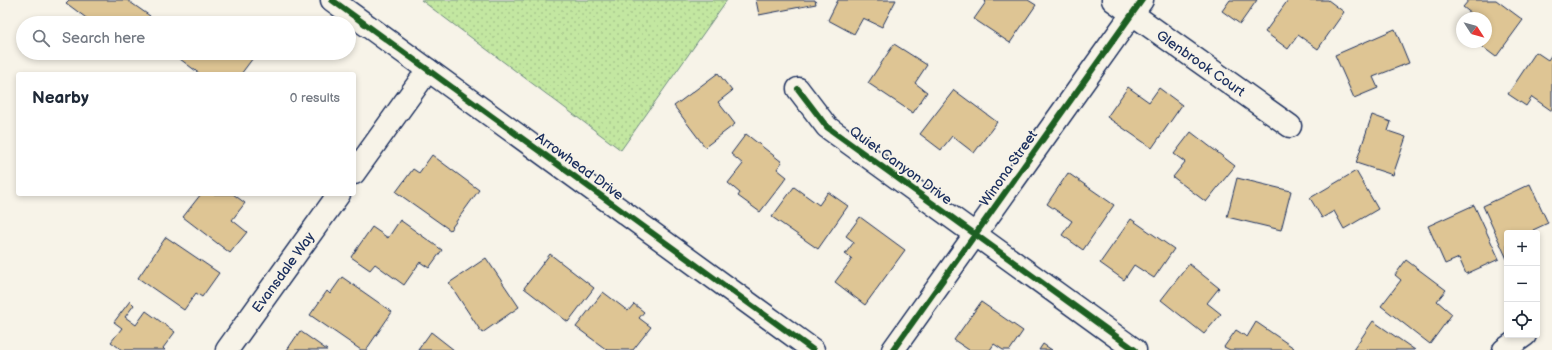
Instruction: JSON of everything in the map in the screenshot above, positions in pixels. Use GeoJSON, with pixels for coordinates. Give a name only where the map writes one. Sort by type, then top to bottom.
{"type":"FeatureCollection","features":[{"type":"Feature","properties":{"kind":"street","name":"Arrowhead Drive"},"geometry":{"type":"LineString","coordinates":[[332,0],[354,16]]}},
{"type":"Feature","properties":{"kind":"street","name":"Glenbrook Court"},"geometry":{"type":"LineString","coordinates":[[1113,0],[1137,7],[1290,126]]}},
{"type":"Feature","properties":{"kind":"street","name":"Winona Street"},"geometry":{"type":"LineString","coordinates":[[893,350],[1137,7]]}},
{"type":"Feature","properties":{"kind":"street","name":"Arrowhead Drive"},"geometry":{"type":"LineString","coordinates":[[356,18],[813,350]]}},
{"type":"Feature","properties":{"kind":"street"},"geometry":{"type":"LineString","coordinates":[[356,170],[428,70]]}},
{"type":"Feature","properties":{"kind":"street","name":"Quiet Canyon Drive"},"geometry":{"type":"LineString","coordinates":[[798,89],[827,127],[1136,350]]}},
{"type":"Feature","properties":{"kind":"street","name":"Evansdale Way"},"geometry":{"type":"LineString","coordinates":[[226,350],[338,196]]}},
{"type":"Feature","properties":{"kind":"street"},"geometry":{"type":"LineString","coordinates":[[1504,350],[1521,338]]}},
{"type":"Feature","properties":{"kind":"green space"},"geometry":{"type":"Polygon","coordinates":[[[421,0],[727,0],[621,150],[421,0]]]}},
{"type":"Feature","properties":{"kind":"building"},"geometry":{"type":"Polygon","coordinates":[[[69,0],[127,0],[150,16],[84,16],[66,3],[69,0]]]}},
{"type":"Feature","properties":{"kind":"building"},"geometry":{"type":"Polygon","coordinates":[[[756,0],[815,0],[816,4],[759,15],[756,0]]]}},
{"type":"Feature","properties":{"kind":"building"},"geometry":{"type":"Polygon","coordinates":[[[838,0],[896,0],[882,27],[863,18],[854,34],[828,20],[838,0]]]}},
{"type":"Feature","properties":{"kind":"building"},"geometry":{"type":"Polygon","coordinates":[[[984,0],[1028,0],[1036,5],[1010,43],[974,19],[986,2],[984,0]]]}},
{"type":"Feature","properties":{"kind":"building"},"geometry":{"type":"Polygon","coordinates":[[[1230,0],[1257,0],[1240,24],[1222,11],[1230,0]]]}},
{"type":"Feature","properties":{"kind":"building"},"geometry":{"type":"Polygon","coordinates":[[[1288,0],[1328,0],[1344,12],[1318,49],[1298,35],[1288,49],[1265,32],[1288,0]]]}},
{"type":"Feature","properties":{"kind":"building"},"geometry":{"type":"Polygon","coordinates":[[[1469,0],[1496,0],[1523,20],[1496,57],[1484,48],[1492,48],[1492,12],[1469,12],[1463,7],[1469,0]]]}},
{"type":"Feature","properties":{"kind":"building"},"geometry":{"type":"Polygon","coordinates":[[[1395,29],[1409,63],[1373,77],[1378,88],[1354,98],[1335,55],[1395,29]]]}},
{"type":"Feature","properties":{"kind":"building"},"geometry":{"type":"Polygon","coordinates":[[[894,44],[927,65],[915,83],[927,92],[913,113],[868,83],[894,44]]]}},
{"type":"Feature","properties":{"kind":"building"},"geometry":{"type":"Polygon","coordinates":[[[1536,52],[1548,60],[1552,54],[1552,111],[1532,97],[1526,106],[1508,94],[1536,52]]]}},
{"type":"Feature","properties":{"kind":"building"},"geometry":{"type":"Polygon","coordinates":[[[181,60],[252,60],[242,72],[197,72],[181,60]]]}},
{"type":"Feature","properties":{"kind":"building"},"geometry":{"type":"Polygon","coordinates":[[[718,73],[732,91],[718,102],[735,124],[705,147],[674,106],[718,73]]]}},
{"type":"Feature","properties":{"kind":"building"},"geometry":{"type":"Polygon","coordinates":[[[1128,87],[1149,102],[1159,88],[1182,105],[1152,148],[1107,117],[1128,87]]]}},
{"type":"Feature","properties":{"kind":"building"},"geometry":{"type":"Polygon","coordinates":[[[954,90],[997,122],[974,153],[952,136],[941,150],[920,134],[954,90]]]}},
{"type":"Feature","properties":{"kind":"building"},"geometry":{"type":"Polygon","coordinates":[[[1372,115],[1391,122],[1388,131],[1406,137],[1393,175],[1356,163],[1372,115]]]}},
{"type":"Feature","properties":{"kind":"building"},"geometry":{"type":"Polygon","coordinates":[[[1191,132],[1235,166],[1206,202],[1173,177],[1185,162],[1174,154],[1191,132]]]}},
{"type":"Feature","properties":{"kind":"building"},"geometry":{"type":"Polygon","coordinates":[[[746,134],[782,162],[777,169],[787,177],[760,212],[738,196],[740,193],[728,183],[743,164],[731,154],[746,134]]]}},
{"type":"Feature","properties":{"kind":"building"},"geometry":{"type":"Polygon","coordinates":[[[432,155],[479,190],[450,230],[396,192],[413,169],[419,173],[432,155]]]}},
{"type":"Feature","properties":{"kind":"building"},"geometry":{"type":"Polygon","coordinates":[[[1356,171],[1378,209],[1344,229],[1334,211],[1322,218],[1310,198],[1356,171]]]}},
{"type":"Feature","properties":{"kind":"building"},"geometry":{"type":"Polygon","coordinates":[[[1068,173],[1114,205],[1083,250],[1062,235],[1072,221],[1047,204],[1068,173]]]}},
{"type":"Feature","properties":{"kind":"building"},"geometry":{"type":"Polygon","coordinates":[[[1237,178],[1291,191],[1281,230],[1227,217],[1237,178]]]}},
{"type":"Feature","properties":{"kind":"building"},"geometry":{"type":"Polygon","coordinates":[[[1530,184],[1548,223],[1533,230],[1504,230],[1504,252],[1483,206],[1530,184]]]}},
{"type":"Feature","properties":{"kind":"building"},"geometry":{"type":"Polygon","coordinates":[[[794,187],[819,205],[828,192],[848,206],[818,249],[772,217],[794,187]]]}},
{"type":"Feature","properties":{"kind":"building"},"geometry":{"type":"Polygon","coordinates":[[[199,196],[236,196],[245,203],[232,220],[247,232],[230,253],[183,217],[199,196]]]}},
{"type":"Feature","properties":{"kind":"building"},"geometry":{"type":"Polygon","coordinates":[[[1474,205],[1499,259],[1466,274],[1459,258],[1445,264],[1428,226],[1474,205]]]}},
{"type":"Feature","properties":{"kind":"building"},"geometry":{"type":"Polygon","coordinates":[[[860,217],[905,250],[865,305],[835,282],[852,259],[845,254],[854,242],[846,236],[860,217]]]}},
{"type":"Feature","properties":{"kind":"building"},"geometry":{"type":"Polygon","coordinates":[[[1131,219],[1174,249],[1154,278],[1134,265],[1124,280],[1100,263],[1131,219]]]}},
{"type":"Feature","properties":{"kind":"building"},"geometry":{"type":"Polygon","coordinates":[[[400,220],[442,250],[429,268],[420,262],[404,285],[375,264],[370,270],[351,257],[372,227],[388,238],[400,220]]]}},
{"type":"Feature","properties":{"kind":"building"},"geometry":{"type":"Polygon","coordinates":[[[166,237],[219,273],[202,297],[196,293],[184,310],[138,278],[166,237]]]}},
{"type":"Feature","properties":{"kind":"building"},"geometry":{"type":"Polygon","coordinates":[[[550,254],[594,288],[568,322],[524,288],[550,254]]]}},
{"type":"Feature","properties":{"kind":"building"},"geometry":{"type":"Polygon","coordinates":[[[486,258],[519,307],[482,333],[449,283],[486,258]]]}},
{"type":"Feature","properties":{"kind":"building"},"geometry":{"type":"Polygon","coordinates":[[[1406,260],[1446,290],[1437,301],[1452,314],[1430,344],[1381,306],[1401,280],[1395,275],[1406,260]]]}},
{"type":"Feature","properties":{"kind":"building"},"geometry":{"type":"Polygon","coordinates":[[[1189,264],[1219,288],[1207,303],[1221,314],[1204,334],[1161,300],[1189,264]]]}},
{"type":"Feature","properties":{"kind":"building"},"geometry":{"type":"Polygon","coordinates":[[[342,277],[392,312],[366,350],[361,350],[310,315],[327,291],[330,294],[342,277]]]}},
{"type":"Feature","properties":{"kind":"building"},"geometry":{"type":"Polygon","coordinates":[[[603,292],[628,311],[634,304],[644,312],[639,318],[651,327],[633,350],[607,350],[576,327],[603,292]]]}},
{"type":"Feature","properties":{"kind":"building"},"geometry":{"type":"Polygon","coordinates":[[[130,301],[134,305],[125,317],[136,325],[146,311],[175,332],[163,348],[165,350],[122,350],[111,342],[122,328],[114,322],[130,301]]]}},
{"type":"Feature","properties":{"kind":"building"},"geometry":{"type":"Polygon","coordinates":[[[981,302],[1023,331],[1010,350],[1003,350],[994,344],[990,350],[969,350],[954,340],[981,302]]]}},
{"type":"Feature","properties":{"kind":"building"},"geometry":{"type":"Polygon","coordinates":[[[1373,321],[1415,350],[1353,350],[1373,321]]]}},
{"type":"Feature","properties":{"kind":"building"},"geometry":{"type":"Polygon","coordinates":[[[1256,322],[1294,348],[1293,350],[1230,350],[1224,347],[1236,330],[1247,337],[1256,322]]]}},
{"type":"Feature","properties":{"kind":"building"},"geometry":{"type":"Polygon","coordinates":[[[300,331],[327,350],[287,350],[300,331]]]}},
{"type":"Feature","properties":{"kind":"building"},"geometry":{"type":"Polygon","coordinates":[[[431,332],[454,350],[418,350],[431,332]]]}},
{"type":"Feature","properties":{"kind":"building"},"geometry":{"type":"Polygon","coordinates":[[[1043,344],[1052,350],[1039,350],[1043,344]]]}},
{"type":"Feature","properties":{"kind":"cycle path"},"geometry":{"type":"LineString","coordinates":[[332,0],[354,16]]}},
{"type":"Feature","properties":{"kind":"cycle path"},"geometry":{"type":"LineString","coordinates":[[893,350],[1142,0]]}},
{"type":"Feature","properties":{"kind":"cycle path"},"geometry":{"type":"LineString","coordinates":[[356,17],[813,350]]}},
{"type":"Feature","properties":{"kind":"cycle path"},"geometry":{"type":"LineString","coordinates":[[798,89],[827,127],[1135,350]]}}]}
